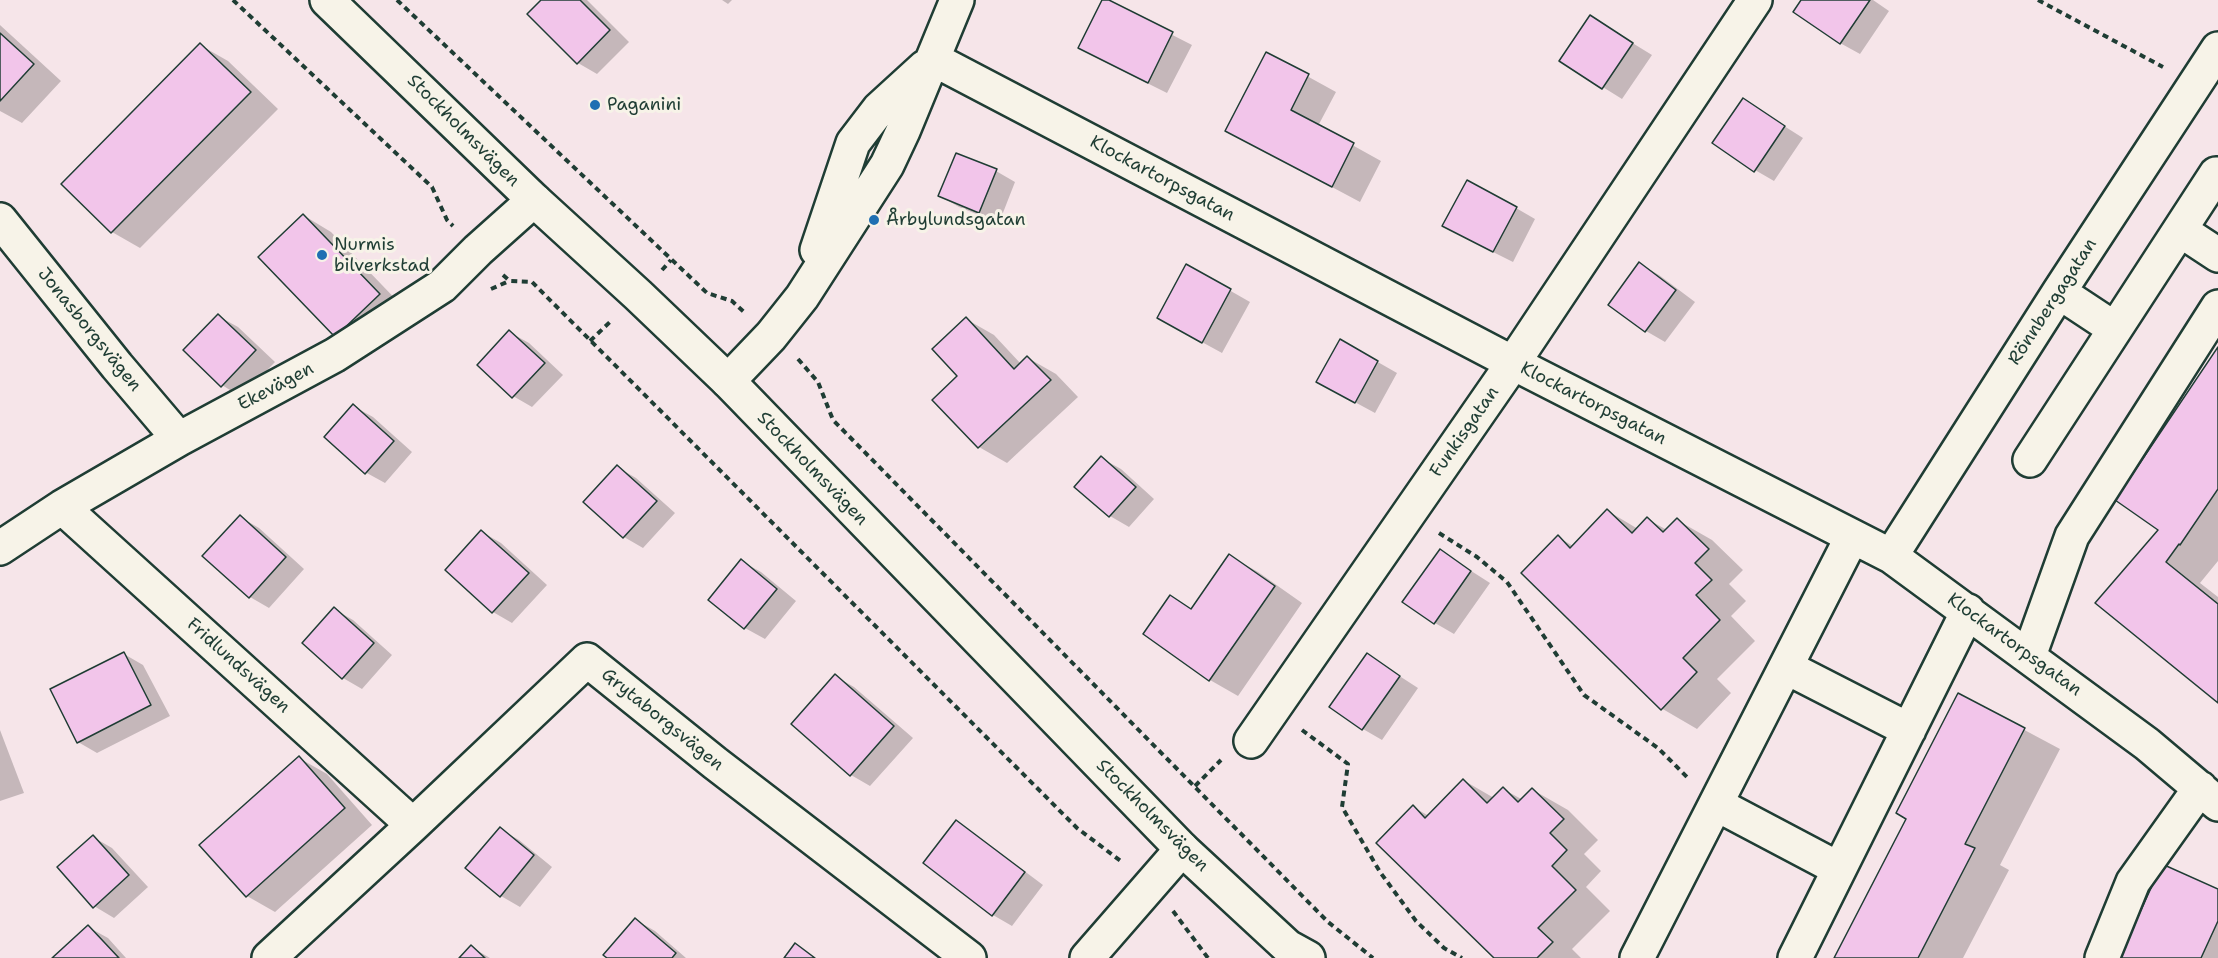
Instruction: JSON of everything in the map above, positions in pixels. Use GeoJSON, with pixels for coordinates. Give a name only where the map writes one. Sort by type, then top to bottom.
{"type":"FeatureCollection","features":[{"type":"Feature","properties":{"kind":"street","name":"Stockholmsvägen"},"geometry":{"type":"LineString","coordinates":[[327,0],[534,200],[728,381],[1182,849],[1297,954]]}},
{"type":"Feature","properties":{"kind":"street"},"geometry":{"type":"LineString","coordinates":[[728,381],[771,336],[802,297],[887,165],[957,0]]}},
{"type":"Feature","properties":{"kind":"street","name":"Funkisgatan"},"geometry":{"type":"LineString","coordinates":[[1251,741],[1513,363],[1755,0]]}},
{"type":"Feature","properties":{"kind":"street","name":"Klockartorpsgatan"},"geometry":{"type":"LineString","coordinates":[[933,59],[1513,363],[1892,556],[2147,744],[2209,796]]}},
{"type":"Feature","properties":{"kind":"street","name":"Rönnbergagatan"},"geometry":{"type":"LineString","coordinates":[[1892,556],[2059,292],[2215,62]]}},
{"type":"Feature","properties":{"kind":"street"},"geometry":{"type":"LineString","coordinates":[[2030,460],[2216,174]]}},
{"type":"Feature","properties":{"kind":"street","name":"Ekevägen"},"geometry":{"type":"LineString","coordinates":[[0,548],[62,507],[179,439],[335,355],[442,286],[534,200]]}},
{"type":"Feature","properties":{"kind":"street","name":"Jonasborgsvägen"},"geometry":{"type":"LineString","coordinates":[[0,220],[117,366],[179,439]]}},
{"type":"Feature","properties":{"kind":"street"},"geometry":{"type":"LineString","coordinates":[[2180,230],[2218,255]]}},
{"type":"Feature","properties":{"kind":"street"},"geometry":{"type":"LineString","coordinates":[[2059,292],[2115,329]]}},
{"type":"Feature","properties":{"kind":"street"},"geometry":{"type":"LineString","coordinates":[[2029,656],[2072,536],[2218,307]]}},
{"type":"Feature","properties":{"kind":"street","name":"Fridlundsvägen"},"geometry":{"type":"LineString","coordinates":[[62,507],[413,825]]}},
{"type":"Feature","properties":{"kind":"street"},"geometry":{"type":"LineString","coordinates":[[1637,958],[1852,537]]}},
{"type":"Feature","properties":{"kind":"street"},"geometry":{"type":"LineString","coordinates":[[1795,958],[1968,611]]}},
{"type":"Feature","properties":{"kind":"street","name":"Grytaborgsvägen"},"geometry":{"type":"LineString","coordinates":[[269,958],[587,660],[716,763],[969,958]]}},
{"type":"Feature","properties":{"kind":"street"},"geometry":{"type":"LineString","coordinates":[[1786,667],[1909,730]]}},
{"type":"Feature","properties":{"kind":"street"},"geometry":{"type":"LineString","coordinates":[[2102,958],[2133,882],[2209,796]]}},
{"type":"Feature","properties":{"kind":"street"},"geometry":{"type":"LineString","coordinates":[[1716,804],[1839,869]]}},
{"type":"Feature","properties":{"kind":"street"},"geometry":{"type":"LineString","coordinates":[[1087,958],[1182,849]]}},
{"type":"Feature","properties":{"kind":"path"},"geometry":{"type":"LineString","coordinates":[[233,0],[432,187],[447,220],[510,281],[532,282],[1077,828],[1135,872],[1174,913],[1208,958]]}},
{"type":"Feature","properties":{"kind":"path"},"geometry":{"type":"LineString","coordinates":[[397,0],[707,293],[732,301],[800,361],[818,382],[833,420],[1328,922],[1373,958]]}},
{"type":"Feature","properties":{"kind":"path"},"geometry":{"type":"LineString","coordinates":[[2038,0],[2166,69],[2215,62]]}},
{"type":"Feature","properties":{"kind":"path"},"geometry":{"type":"LineString","coordinates":[[1401,525],[1430,528],[1477,557],[1507,582],[1584,695],[1658,748],[1716,804]]}},
{"type":"Feature","properties":{"kind":"path"},"geometry":{"type":"LineString","coordinates":[[1273,708],[1348,764],[1342,807],[1380,872],[1416,921],[1444,948],[1462,958]]}},
{"type":"Feature","properties":{"kind":"building"},"geometry":{"type":"Polygon","coordinates":[[[541,0],[580,0],[610,30],[577,64],[527,14],[541,0]]]}},
{"type":"Feature","properties":{"kind":"building"},"geometry":{"type":"Polygon","coordinates":[[[1102,0],[1109,0],[1173,32],[1148,83],[1078,48],[1102,0]]]}},
{"type":"Feature","properties":{"kind":"building"},"geometry":{"type":"Polygon","coordinates":[[[1801,0],[1870,0],[1840,44],[1793,12],[1801,0]]]}},
{"type":"Feature","properties":{"kind":"building"},"geometry":{"type":"Polygon","coordinates":[[[1590,15],[1633,43],[1602,89],[1559,61],[1590,15]]]}},
{"type":"Feature","properties":{"kind":"building"},"geometry":{"type":"Polygon","coordinates":[[[0,33],[34,64],[0,101],[0,33]]]}},
{"type":"Feature","properties":{"kind":"building"},"geometry":{"type":"Polygon","coordinates":[[[200,43],[251,92],[111,233],[61,184],[200,43]]]}},
{"type":"Feature","properties":{"kind":"building"},"geometry":{"type":"Polygon","coordinates":[[[1266,52],[1309,74],[1291,110],[1354,143],[1332,187],[1225,131],[1266,52]]]}},
{"type":"Feature","properties":{"kind":"building"},"geometry":{"type":"Polygon","coordinates":[[[1743,98],[1785,126],[1754,172],[1712,143],[1743,98]]]}},
{"type":"Feature","properties":{"kind":"building"},"geometry":{"type":"Polygon","coordinates":[[[956,153],[997,169],[979,213],[938,196],[956,153]]]}},
{"type":"Feature","properties":{"kind":"building"},"geometry":{"type":"Polygon","coordinates":[[[1467,180],[1517,207],[1493,252],[1442,226],[1467,180]]]}},
{"type":"Feature","properties":{"kind":"building"},"geometry":{"type":"Polygon","coordinates":[[[303,214],[380,294],[335,337],[258,257],[303,214]]]}},
{"type":"Feature","properties":{"kind":"building"},"geometry":{"type":"Polygon","coordinates":[[[1639,262],[1676,290],[1645,332],[1608,305],[1639,262]]]}},
{"type":"Feature","properties":{"kind":"building"},"geometry":{"type":"Polygon","coordinates":[[[1186,264],[1231,289],[1202,343],[1157,318],[1186,264]]]}},
{"type":"Feature","properties":{"kind":"building"},"geometry":{"type":"Polygon","coordinates":[[[218,314],[256,350],[221,387],[183,350],[218,314]]]}},
{"type":"Feature","properties":{"kind":"building"},"geometry":{"type":"Polygon","coordinates":[[[966,317],[1014,369],[1027,356],[1051,380],[978,448],[932,400],[957,376],[932,349],[966,317]]]}},
{"type":"Feature","properties":{"kind":"building"},"geometry":{"type":"Polygon","coordinates":[[[509,330],[545,363],[512,398],[477,365],[509,330]]]}},
{"type":"Feature","properties":{"kind":"building"},"geometry":{"type":"Polygon","coordinates":[[[1340,339],[1378,361],[1355,403],[1316,382],[1340,339]]]}},
{"type":"Feature","properties":{"kind":"building"},"geometry":{"type":"Polygon","coordinates":[[[2218,347],[2218,489],[2166,562],[2218,604],[2218,703],[2095,603],[2158,530],[2115,500],[2218,347]]]}},
{"type":"Feature","properties":{"kind":"building"},"geometry":{"type":"Polygon","coordinates":[[[353,404],[394,441],[365,474],[324,437],[353,404]]]}},
{"type":"Feature","properties":{"kind":"building"},"geometry":{"type":"Polygon","coordinates":[[[1101,456],[1136,487],[1109,517],[1074,487],[1101,456]]]}},
{"type":"Feature","properties":{"kind":"building"},"geometry":{"type":"Polygon","coordinates":[[[617,465],[657,501],[623,538],[583,502],[617,465]]]}},
{"type":"Feature","properties":{"kind":"building"},"geometry":{"type":"Polygon","coordinates":[[[1607,509],[1632,533],[1647,517],[1663,532],[1677,518],[1709,549],[1695,563],[1712,580],[1696,595],[1720,620],[1683,658],[1697,672],[1661,710],[1521,573],[1558,535],[1570,548],[1607,509]]]}},
{"type":"Feature","properties":{"kind":"building"},"geometry":{"type":"Polygon","coordinates":[[[240,515],[286,557],[249,598],[202,556],[240,515]]]}},
{"type":"Feature","properties":{"kind":"building"},"geometry":{"type":"Polygon","coordinates":[[[481,530],[529,573],[492,613],[445,570],[481,530]]]}},
{"type":"Feature","properties":{"kind":"building"},"geometry":{"type":"Polygon","coordinates":[[[1440,549],[1471,571],[1434,624],[1402,602],[1440,549]]]}},
{"type":"Feature","properties":{"kind":"building"},"geometry":{"type":"Polygon","coordinates":[[[1229,554],[1275,586],[1209,681],[1143,634],[1170,595],[1191,609],[1229,554]]]}},
{"type":"Feature","properties":{"kind":"building"},"geometry":{"type":"Polygon","coordinates":[[[741,559],[777,589],[744,629],[708,600],[741,559]]]}},
{"type":"Feature","properties":{"kind":"building"},"geometry":{"type":"Polygon","coordinates":[[[334,607],[374,643],[342,679],[302,643],[334,607]]]}},
{"type":"Feature","properties":{"kind":"building"},"geometry":{"type":"Polygon","coordinates":[[[124,652],[151,705],[77,743],[50,689],[124,652]]]}},
{"type":"Feature","properties":{"kind":"building"},"geometry":{"type":"Polygon","coordinates":[[[1367,653],[1400,676],[1362,730],[1329,707],[1367,653]]]}},
{"type":"Feature","properties":{"kind":"building"},"geometry":{"type":"Polygon","coordinates":[[[835,674],[894,726],[850,776],[791,724],[835,674]]]}},
{"type":"Feature","properties":{"kind":"building"},"geometry":{"type":"Polygon","coordinates":[[[1958,693],[2025,728],[1965,844],[1975,848],[1918,958],[1834,958],[1906,819],[1896,813],[1958,693]]]}},
{"type":"Feature","properties":{"kind":"building"},"geometry":{"type":"Polygon","coordinates":[[[299,756],[345,808],[246,897],[199,845],[299,756]]]}},
{"type":"Feature","properties":{"kind":"building"},"geometry":{"type":"Polygon","coordinates":[[[1463,779],[1487,803],[1503,787],[1518,802],[1532,788],[1564,819],[1550,833],[1567,850],[1552,866],[1576,890],[1538,928],[1553,942],[1537,958],[1494,958],[1376,843],[1413,805],[1425,818],[1463,779]]]}},
{"type":"Feature","properties":{"kind":"building"},"geometry":{"type":"Polygon","coordinates":[[[956,820],[1025,872],[992,916],[923,863],[956,820]]]}},
{"type":"Feature","properties":{"kind":"building"},"geometry":{"type":"Polygon","coordinates":[[[500,827],[534,855],[500,897],[465,868],[500,827]]]}},
{"type":"Feature","properties":{"kind":"building"},"geometry":{"type":"Polygon","coordinates":[[[93,835],[129,875],[93,908],[57,867],[93,835]]]}},
{"type":"Feature","properties":{"kind":"building"},"geometry":{"type":"Polygon","coordinates":[[[2162,864],[2218,889],[2218,921],[2201,958],[2119,958],[2162,864]]]}},
{"type":"Feature","properties":{"kind":"building"},"geometry":{"type":"Polygon","coordinates":[[[635,918],[676,953],[672,958],[607,958],[603,955],[635,918]]]}},
{"type":"Feature","properties":{"kind":"building"},"geometry":{"type":"Polygon","coordinates":[[[88,925],[119,958],[52,958],[88,925]]]}},
{"type":"Feature","properties":{"kind":"building"},"geometry":{"type":"Polygon","coordinates":[[[795,943],[815,958],[784,958],[795,943]]]}},
{"type":"Feature","properties":{"kind":"building"},"geometry":{"type":"Polygon","coordinates":[[[471,945],[485,958],[459,958],[471,945]]]}},
{"type":"Feature","properties":{"kind":"place","name":"Paganini"},"geometry":{"type":"Point","coordinates":[595,105]}},
{"type":"Feature","properties":{"kind":"place","name":"Årbylundsgatan"},"geometry":{"type":"Point","coordinates":[874,220]}},
{"type":"Feature","properties":{"kind":"place","name":"Nurmis bilverkstad"},"geometry":{"type":"Point","coordinates":[322,255]}}]}
